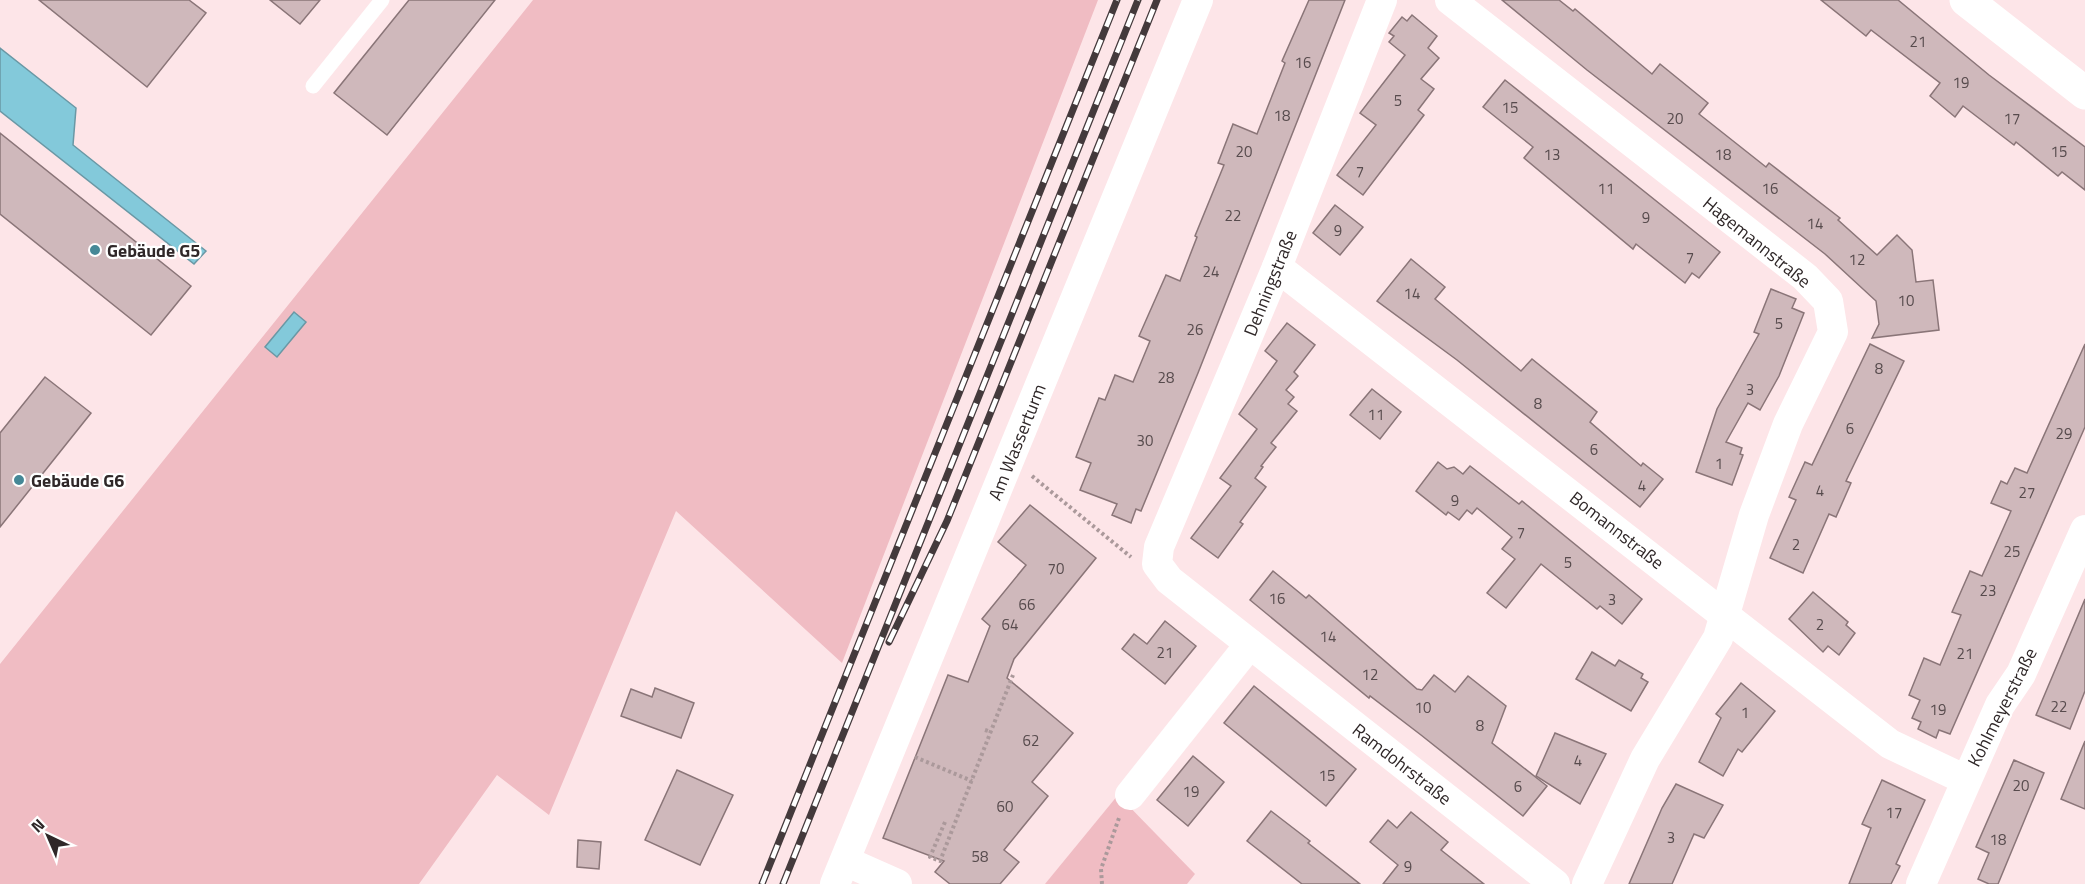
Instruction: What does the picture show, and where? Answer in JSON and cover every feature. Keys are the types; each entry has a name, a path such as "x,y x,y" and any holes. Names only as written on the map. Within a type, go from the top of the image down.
{"street":[{"name":"Am Wasserturm","path":"840,872 1198,0"},
{"name":"Dehningstraße","path":"1157,564 1159,547 1277,267 1382,0"},
{"name":"Hagemannstraße","path":"1450,0 1805,277 1828,301 1833,332 1788,424 1754,516 1726,615"},
{"path":"1966,0 2085,93"},
{"name":"Bomannstraße","path":"1277,267 1890,744 1966,780"},
{"name":"Kohlmeyerstraße","path":"1921,884 2000,705 2021,674 2085,530"},
{"name":"Ramdohrstraße","path":"1157,564 1169,580 1555,884"},
{"path":"1587,884 1645,759 1718,638 1726,615"},
{"path":"1130,795 1250,644"},
{"path":"840,872 897,884"}],"lane":[{"path":"314,86 382,0"}],"path":[{"path":"1010,459 1132,558 1157,564"},
{"path":"945,822 930,857 940,861 1013,675"},
{"path":"985,730 991,732"},
{"path":"892,748 972,781"},
{"path":"1102,884 1101,869 1111,835 1130,795"},
{"path":"940,833 949,837"}],"shaded area":[{"path":"533,0 1098,0 842,663 676,511 549,815 497,775 419,884 0,884 0,664"},
{"path":"1118,795 1195,874 1187,884 1045,884"}],"water":[{"path":"0,48 76,108 73,145 206,251 194,264 0,111"},
{"path":"294,312 306,322 277,357 265,347"}],"building":[{"path":"39,0 189,0 206,13 147,87"},
{"path":"270,0 320,0 300,24"},
{"path":"409,0 495,0 387,135 334,93"},
{"path":"1309,0 1345,0 1198,373 1141,511 1136,509 1131,523 1112,515 1117,504 1080,490 1091,463 1076,457 1099,398 1105,400 1115,375 1133,382 1150,341 1139,336 1166,275 1180,281 1197,237 1195,236 1224,165 1218,163 1233,124 1257,134 1285,63 1282,61"},
{"path":"1502,0 1559,0 1573,11 1575,9 1652,74 1660,64 1708,103 1699,114 1766,167 1769,163 1840,218 1838,220 1877,255 1897,235 1912,250 1916,282 1933,280 1939,330 1872,338 1879,324 1876,301 1825,254 1587,70"},
{"path":"1821,0 1898,0 1989,75 2085,147 2085,190 2062,172 2058,176 2016,142 2014,145 1963,106 1955,117 1930,96 1940,83 1871,30 1866,36"},
{"path":"1412,15 1437,36 1428,48 1439,58 1421,79 1434,89 1418,110 1424,115 1363,195 1337,175 1376,125 1360,113 1405,55 1389,42 1394,36 1389,33 1402,17 1407,21"},
{"path":"1505,80 1720,252 1699,278 1692,273 1685,283 1636,244 1633,249 1524,158 1533,147 1483,107"},
{"name":"Gebäude G5","path":"0,133 191,286 151,335 0,214"},
{"path":"1335,205 1363,227 1340,255 1313,233"},
{"path":"1411,259 1445,287 1435,299 1521,371 1532,359 1597,412 1590,422 1641,466 1643,463 1663,479 1640,507 1457,360 1377,301"},
{"path":"1771,289 1796,299 1792,308 1804,313 1779,376 1760,410 1748,403 1726,442 1742,448 1740,454 1743,455 1732,485 1696,472 1717,409 1759,334 1754,332"},
{"path":"1287,323 1315,345 1294,372 1298,376 1286,390 1294,397 1288,404 1297,411 1271,443 1276,447 1255,478 1266,487 1240,522 1243,524 1218,558 1191,538 1231,486 1220,478 1257,429 1239,414 1277,361 1265,351"},
{"path":"1870,344 1904,361 1846,481 1851,483 1836,517 1829,514 1803,573 1770,558 1796,500 1789,497 1805,462 1812,465"},
{"path":"2085,344 2085,427 1950,734 1939,730 1936,738 1918,729 1921,722 1912,718 1920,700 1909,695 1924,658 1940,665 1961,615 1952,612 1970,571 1982,576 2011,511 1991,503 2001,481 2007,484 2015,468 2027,473"},
{"name":"Gebäude G6","path":"45,377 91,413 0,527 0,433"},
{"path":"1372,389 1401,412 1380,439 1350,415"},
{"path":"1438,462 1447,469 1454,467 1463,474 1470,466 1519,504 1522,501 1642,599 1622,624 1600,606 1597,609 1541,564 1506,608 1487,593 1515,559 1502,549 1512,537 1477,508 1472,514 1467,510 1459,520 1448,512 1446,515 1416,491"},
{"path":"1030,505 1096,558 1014,659 1007,678 1073,733 1032,782 1048,796 1004,850 1019,862 1000,884 950,884 935,872 944,861 883,838 948,675 968,682 990,626 982,619 1026,565 998,542"},
{"path":"1273,571 1306,598 1309,595 1417,689 1422,690 1434,675 1455,692 1468,676 1506,706 1492,743 1547,786 1523,816 1421,735 1370,696 1369,698 1250,600"},
{"path":"1813,592 1848,622 1846,625 1855,633 1839,655 1828,646 1823,652 1789,619"},
{"path":"2085,599 2085,691 2070,729 2036,715"},
{"path":"1165,621 1196,646 1165,684 1122,649 1134,634 1147,644"},
{"path":"1592,652 1615,666 1619,660 1643,674 1641,678 1648,682 1631,711 1576,679"},
{"path":"1741,683 1775,711 1742,752 1738,749 1723,776 1699,762 1721,718 1716,714"},
{"path":"1254,686 1356,769 1326,806 1224,723"},
{"path":"655,688 694,703 681,738 621,716 631,689 652,697"},
{"path":"1555,733 1606,754 1580,804 1536,776"},
{"path":"2085,741 2085,809 2061,799"},
{"path":"1193,756 1224,782 1188,826 1157,800"},
{"path":"2014,760 2044,773 1998,884 1989,884 1978,879 1989,853 1976,847"},
{"path":"677,770 733,795 700,865 645,840"},
{"path":"1882,780 1925,800 1896,864 1900,866 1891,884 1849,884 1871,828 1862,824"},
{"path":"1676,784 1723,805 1704,838 1694,834 1672,884 1629,884 1662,808"},
{"path":"1271,811 1360,884 1302,884 1247,841"},
{"path":"1411,812 1448,842 1441,850 1484,884 1383,884 1398,865 1370,842 1388,820 1397,828"},
{"path":"578,840 601,842 599,869 577,867"}],"railway":[{"path":"762,884 1117,0"},
{"path":"783,884 1138,0"},
{"path":"889,642 947,521 1157,0"}],"place":[{"name":"Gebäude G5","path":"95,250"},
{"name":"Gebäude G6","path":"19,480"}]}
